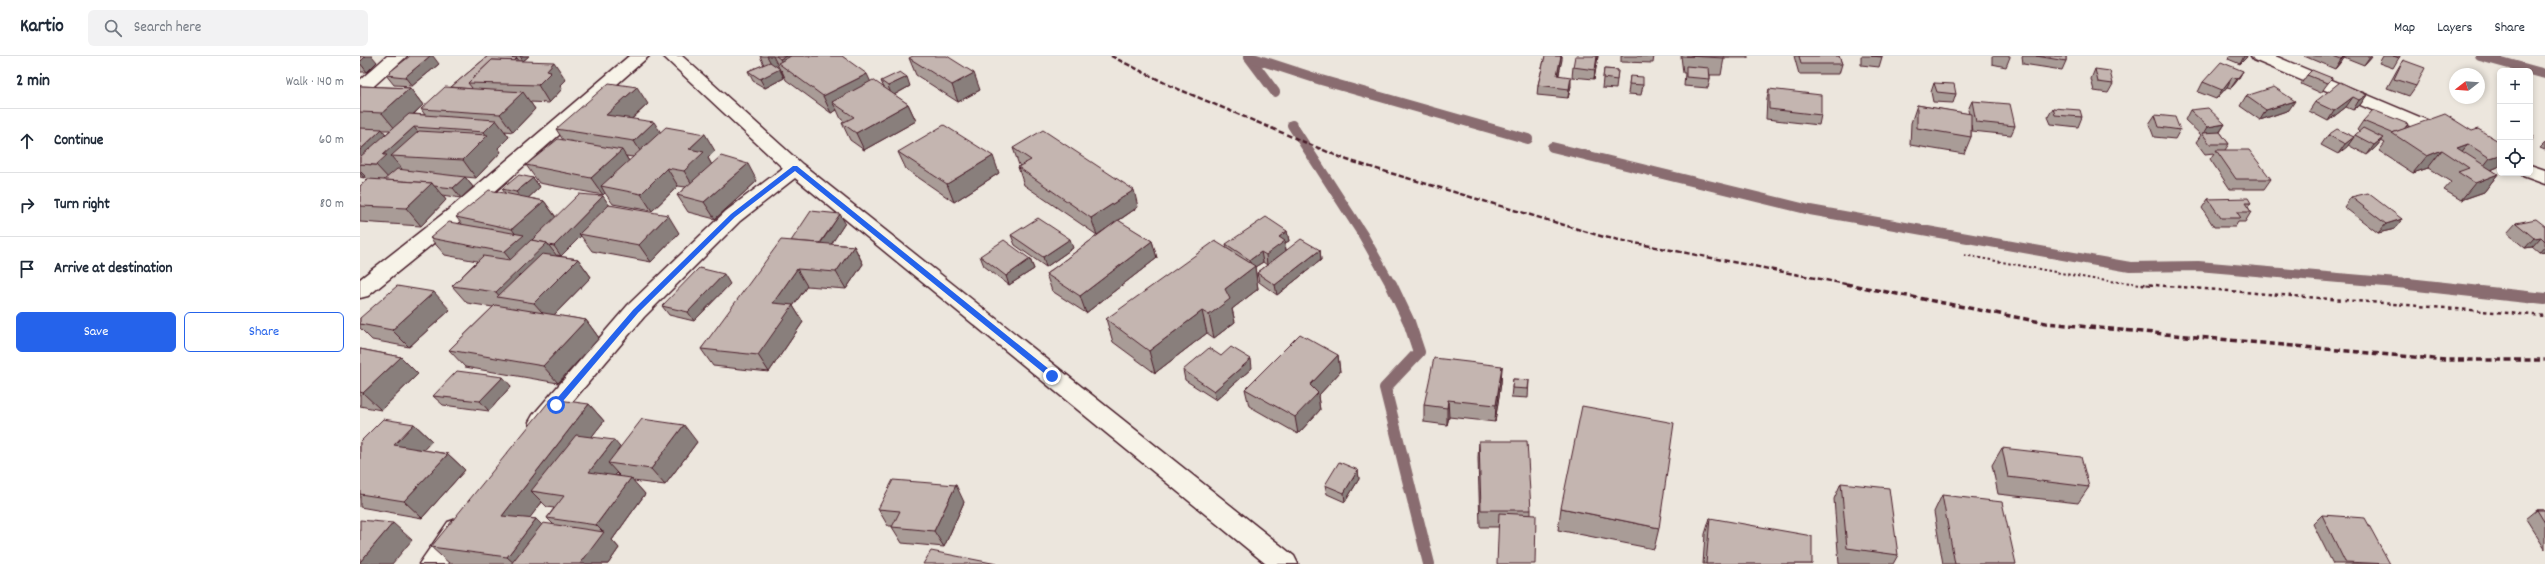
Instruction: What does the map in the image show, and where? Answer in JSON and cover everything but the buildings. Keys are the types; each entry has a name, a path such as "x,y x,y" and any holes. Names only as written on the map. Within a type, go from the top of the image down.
{"street":[{"path":"360,89 398,56"},
{"path":"360,290 460,211 640,56"},
{"path":"672,56 795,168 1285,564"},
{"path":"2260,56 2497,157"},
{"path":"526,440 636,311 733,216 795,168"},
{"path":"2533,172 2545,178"},
{"path":"432,564 469,514"}],"path":[{"path":"1964,255 2098,280 2283,297 2375,302 2545,316"}],"waterway":[{"path":"1248,56 1275,92"},
{"path":"2480,56 2545,74"},
{"path":"1250,57 1321,80 1528,139"},
{"path":"1292,125 1363,235 1391,285"},
{"path":"1552,147 1810,210 2130,267 2198,266 2420,285"},
{"path":"1391,284 1409,322 1419,352 1385,388 1429,564"},
{"path":"2408,284 2545,299"}],"railway":[{"path":"1111,56 1171,86 1347,160 1604,237 1851,285"},
{"path":"1846,284 2046,323 2445,360 2545,360"}],"route":[{"path":"556,405 636,311 733,216 795,168 1052,376"}]}
